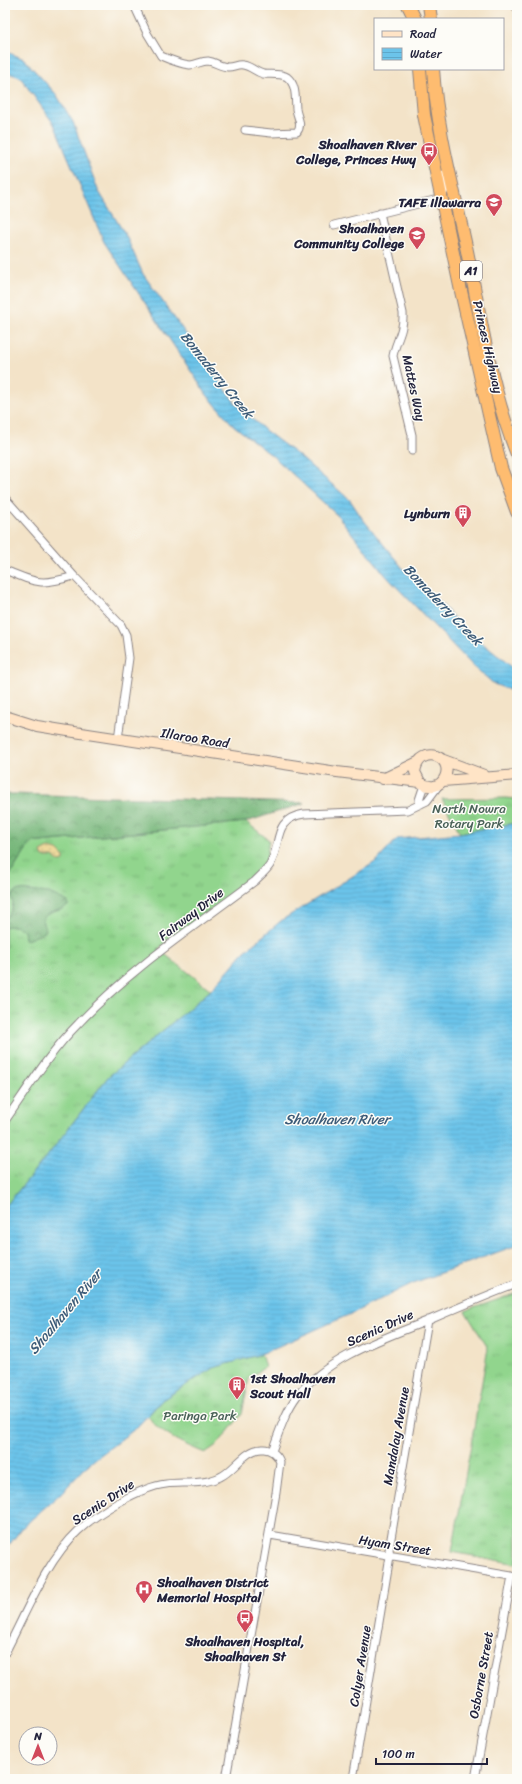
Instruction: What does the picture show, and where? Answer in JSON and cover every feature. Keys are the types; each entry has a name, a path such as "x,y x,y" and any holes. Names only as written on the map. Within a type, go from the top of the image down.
{"highway":[{"path":"408,5 414,18"},
{"path":"429,5 431,18"},
{"name":"Princes Highway","path":"420,70 424,115 442,198 500,462 517,512"},
{"name":"Princes Highway","path":"434,70 441,132 497,392 504,419 517,454"}],"main road":[{"name":"Illaroo Road","path":"5,716 37,726 422,784 430,787 441,783 488,776 517,775"},
{"name":"Illaroo Road","path":"383,779 427,756 432,755 488,776"},
{"path":"441,759 446,768 446,777 441,783"},
{"path":"418,762 415,772 422,784"}],"street":[{"path":"134,5 147,33 161,56 189,65 206,61 222,66 244,65 249,66 260,73 280,75 290,80 295,93 296,113 300,123 300,128 297,132 271,133 245,130"},
{"path":"334,225 442,198 446,188 442,162 441,132"},
{"name":"Mattes Way","path":"380,214 403,313 403,329 394,350 394,356 412,435 412,451"},
{"path":"5,498 74,576 121,625 126,636 130,658 118,739"},
{"path":"5,570 28,579 45,583 74,576"},
{"name":"Fairway Drive","path":"5,1121 49,1058 72,1030 95,1007 139,968 255,882 273,858 279,833 286,821 291,817 304,814 408,810 427,801 441,783"},
{"path":"421,804 419,800 422,784"},
{"name":"Scenic Drive","path":"5,1652 53,1560 79,1530 136,1493 149,1487 165,1484 212,1480 228,1473 256,1450 262,1449 272,1451 288,1410 298,1395 314,1380 351,1354 428,1320 517,1284"},
{"name":"Mandalay Avenue","path":"390,1556 389,1550 428,1320"},
{"path":"226,1779 270,1535 280,1462 279,1458 272,1451"},
{"name":"Hyam Street","path":"270,1535 514,1576"},
{"name":"Colyer Avenue","path":"354,1779 390,1556"},
{"name":"Osborne Street","path":"475,1779 514,1576"}],"green space":[{"path":"5,794 305,803 246,822 30,843 5,883"},
{"name":"North Nowra Rotary Park","path":"442,799 517,799 517,823 460,833"},
{"path":"246,822 269,840 266,864 253,879 158,949 211,990 108,1077 48,1155 5,1207 5,883 30,843"},
{"path":"19,890 49,893 68,902 68,906 45,916 43,918 43,924 46,929 45,932 27,940 25,939 24,931 20,928 15,926 5,927 5,919 13,906 11,896"},
{"path":"517,1293 517,1564 452,1552 488,1348 465,1311"},
{"name":"Paringa Park","path":"261,1354 265,1367 249,1378 242,1414 218,1444 205,1453 166,1434 153,1423 148,1416 162,1400 213,1368"}],"sand":[{"path":"49,848 57,850 64,857 64,861 60,862 53,857 43,857 41,852"}],"water":[{"path":"5,51 24,59 56,94 73,122 98,190 126,236 143,274 236,404 266,431 299,456 350,500 362,518 405,571 436,598 461,626 512,667 517,669 517,693 494,684 472,665 387,577 338,516 275,458 233,425 207,395 104,242 54,124 20,77 5,72"},
{"name":"Shoalhaven River","path":"517,823 517,1245 413,1283 355,1312 261,1354 213,1368 162,1400 136,1428 90,1463 61,1493 23,1527 5,1550 5,1207 48,1155 108,1077 211,990 244,952 282,920 377,861 397,839 460,833"}],"place":[{"name":"Shoalhaven River College, Princes Hwy","path":"429,166"},
{"name":"TAFE Illawarra","path":"494,217"},
{"name":"Shoalhaven Community College","path":"417,250"},
{"name":"Lynburn","path":"463,528"},
{"name":"1st Shoalhaven Scout Hall","path":"237,1400"},
{"name":"Shoalhaven District Memorial Hospital","path":"144,1604"},
{"name":"Shoalhaven Hospital, Shoalhaven St","path":"245,1633"}],"water label":[{"name":"Bomaderry Creek","path":"217,375"},
{"name":"Bomaderry Creek","path":"443,605"}]}
